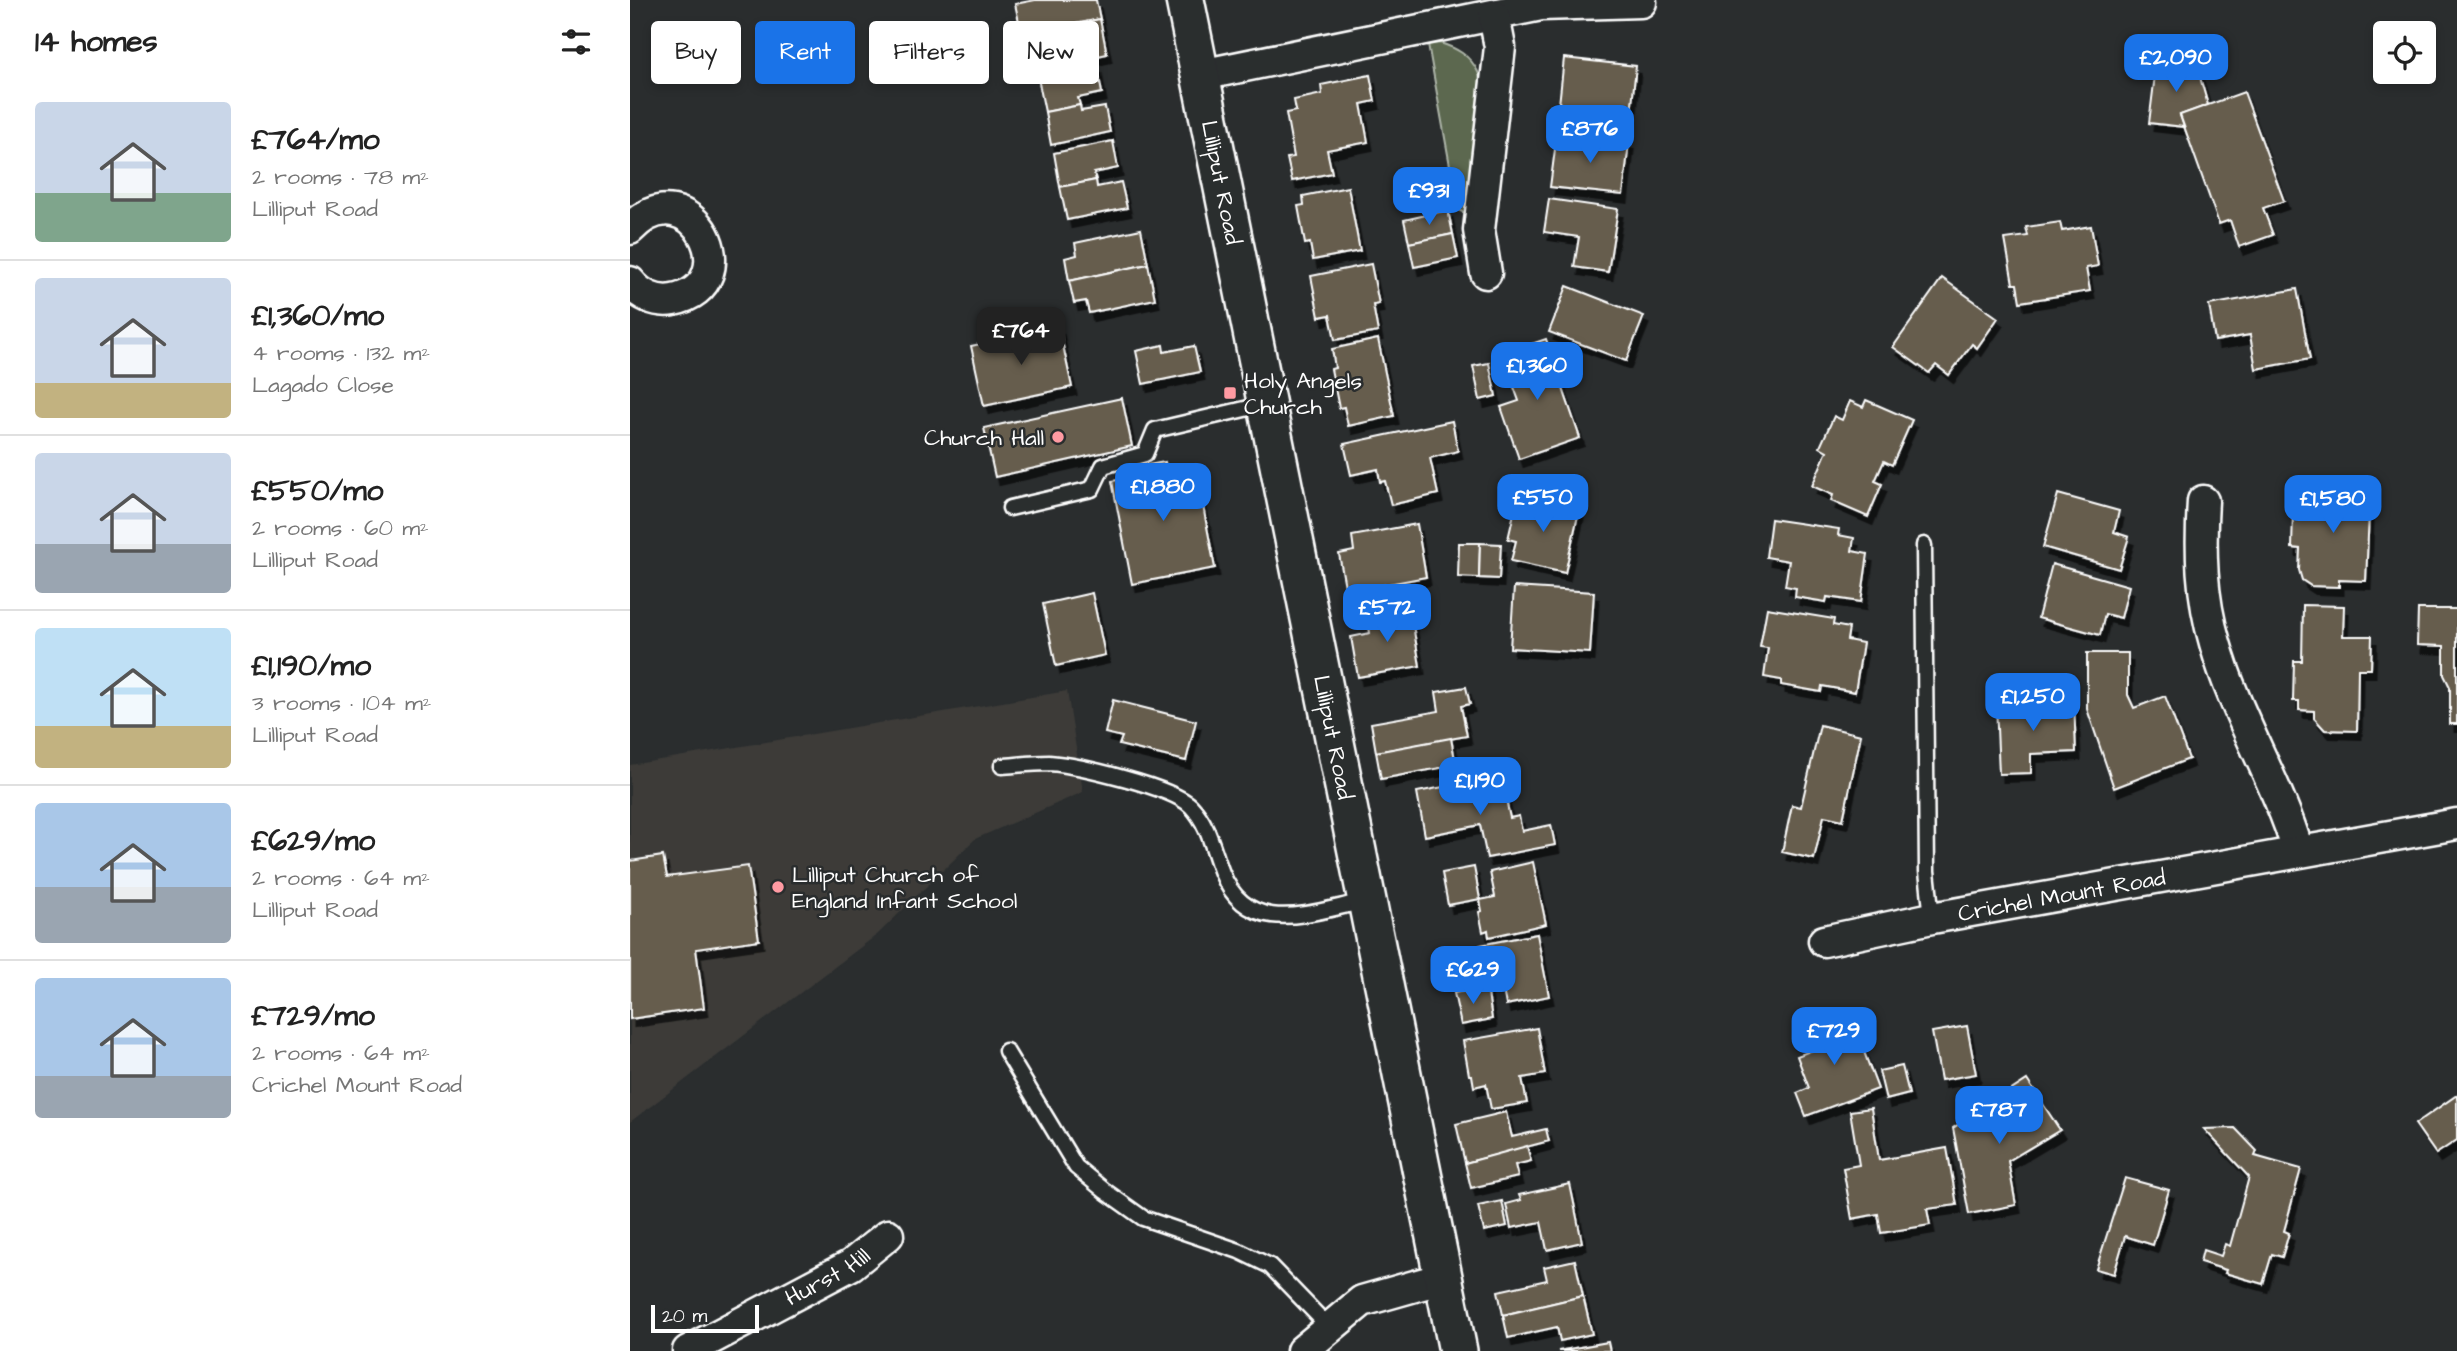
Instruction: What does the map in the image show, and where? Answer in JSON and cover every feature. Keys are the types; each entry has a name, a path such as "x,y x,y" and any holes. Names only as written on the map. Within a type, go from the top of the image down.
{"street":[{"name":"Lilliput Road","path":"1185,0 1458,1351"},
{"path":"1201,75 1541,5 1641,2"},
{"path":"1486,273 1479,230 1500,47 1494,16"},
{"path":"630,229 642,218 656,212 671,211 686,215 698,224 707,237 710,251 704,278 696,289 684,297 670,301 656,299 642,294 630,282"},
{"path":"2203,501 2201,566 2215,645 2287,816 2298,851"},
{"name":"Crichel Mount Road","path":"1824,941 1931,918 2457,824"},
{"name":"Hurst Hill","path":"688,1351 851,1265 888,1236"},
{"path":"1302,1351 1328,1326 1362,1301 1443,1278"}],"lane":[{"path":"1010,508 1092,489 1103,466 1145,454 1155,430 1268,404"},
{"path":"1924,545 1927,871 1931,918"},
{"path":"1002,766 1051,763 1102,772 1131,780 1190,805 1209,834 1223,876 1240,903 1262,914 1283,917 1303,915 1367,901"},
{"path":"1006,1051 1076,1167 1143,1218 1239,1251 1270,1266 1328,1326"}],"shaded area":[{"name":"Lilliput Church of England Infant School","path":"1067,691 1083,792 975,839 878,934 630,1122 630,765"}],"green space":[{"path":"1440,43 1467,57 1475,66 1481,82 1480,118 1467,214 1458,210 1428,44"}],"building":[{"path":"1035,0 1096,0 1100,19 1019,21 1015,4"},
{"path":"1100,19 1107,54 1099,56 1099,21 1090,21"},
{"path":"1564,58 1636,66 1631,114 1559,105"},
{"path":"2195,60 2208,105 2180,115 2184,127 2149,123 2156,67 2167,70"},
{"path":"1370,75 1375,101 1361,104 1368,142 1327,150 1332,173 1292,181 1287,158 1294,157 1286,113 1296,111 1294,100 1322,94 1321,85"},
{"path":"1099,77 1102,93 1078,98 1080,105 1045,112 1039,84 1099,84"},
{"path":"2244,92 2284,201 2263,208 2273,235 2239,247 2230,220 2219,224 2180,115"},
{"path":"1080,105 1081,111 1105,107 1110,132 1051,145 1045,112"},
{"path":"1557,134 1629,142 1623,195 1550,187"},
{"path":"1113,141 1118,168 1094,173 1096,180 1060,187 1054,153"},
{"path":"1096,180 1097,187 1121,182 1127,208 1067,220 1060,187"},
{"path":"1348,187 1360,251 1313,260 1310,243 1305,244 1298,206 1304,205 1303,196"},
{"path":"1549,199 1618,209 1608,272 1574,267 1579,237 1544,232"},
{"path":"1448,210 1453,234 1409,243 1404,220"},
{"path":"2060,222 2062,231 2091,226 2098,266 2086,268 2090,291 2020,302 2017,284 2013,284 2005,239 2028,236 2026,227"},
{"path":"1141,229 1148,264 1069,281 1065,258 1077,255 1075,243"},
{"path":"1453,234 1458,258 1414,267 1409,243"},
{"path":"1148,264 1155,299 1089,313 1086,301 1074,303 1069,281"},
{"path":"1371,264 1379,304 1373,305 1378,332 1335,340 1330,315 1319,317 1311,276"},
{"path":"1942,278 1998,318 1977,348 1972,344 1949,375 1936,365 1929,373 1893,347"},
{"path":"1567,286 1644,316 1626,361 1549,332"},
{"path":"2297,289 2310,359 2256,369 2250,335 2215,341 2209,305"},
{"path":"1059,327 1072,387 984,406 971,346"},
{"path":"1378,339 1394,416 1348,426 1344,407 1339,408 1331,369 1335,368 1332,349"},
{"path":"1546,339 1580,438 1519,459 1501,407 1519,401 1502,354"},
{"path":"1163,345 1164,352 1194,346 1200,372 1143,384 1136,351"},
{"path":"1489,363 1496,396 1480,400 1473,366"},
{"name":"Church Hall","path":"1122,398 1132,446 995,477 984,428"},
{"path":"1866,400 1912,420 1892,465 1884,461 1875,481 1882,484 1868,517 1831,501 1833,495 1812,486 1827,451 1820,447 1834,416 1842,420 1850,401 1863,407"},
{"path":"1452,421 1458,451 1430,458 1438,494 1391,505 1385,481 1380,482 1378,469 1351,475 1344,444"},
{"path":"1165,462 1167,470 1195,465 1215,568 1132,584 1112,481 1134,477 1132,468"},
{"path":"2309,480 2341,481 2341,488 2370,490 2366,581 2339,580 2339,587 2311,586 2302,580 2299,570 2300,549 2292,548 2293,513 2307,514"},
{"path":"2058,494 2119,511 2114,532 2129,537 2119,569 2043,547"},
{"path":"1518,496 1579,511 1565,573 1511,561 1516,541 1508,539"},
{"path":"1771,519 1839,529 1838,535 1854,538 1852,551 1868,554 1861,602 1827,597 1826,602 1795,597 1796,588 1785,586 1789,561 1766,557"},
{"path":"1417,524 1426,577 1346,592 1339,554 1354,551 1352,536"},
{"path":"1459,543 1480,543 1479,578 1458,577"},
{"path":"1480,543 1501,544 1499,579 1479,578"},
{"path":"2052,564 2129,586 2121,618 2105,614 2100,635 2038,618"},
{"path":"1514,587 1594,592 1590,653 1510,648"},
{"path":"1092,593 1105,655 1056,666 1043,604"},
{"path":"2303,605 2344,606 2343,636 2372,636 2371,669 2358,669 2357,731 2325,730 2314,718 2314,711 2299,710 2299,701 2293,701 2294,661 2302,661"},
{"path":"1410,608 1420,666 1358,677 1351,637 1370,633 1367,615"},
{"path":"1767,608 1834,619 1833,625 1849,628 1847,640 1863,643 1855,692 1822,686 1821,692 1781,685 1781,680 1764,677 1768,648 1760,647"},
{"path":"2418,609 2457,609 2457,724 2450,724 2450,687 2444,675 2444,646 2417,645"},
{"path":"2087,653 2128,653 2128,695 2134,708 2165,696 2189,759 2114,788 2087,709"},
{"path":"1466,687 1470,704 1461,706 1467,736 1376,752 1371,723 1439,711 1436,692"},
{"path":"1113,700 1196,721 1186,761 1119,745 1122,737 1105,733"},
{"path":"2074,701 2076,752 2031,754 2031,773 1999,774 1996,704"},
{"path":"1820,725 1861,735 1843,820 1824,816 1814,859 1782,852 1792,805 1801,807"},
{"path":"1451,738 1456,765 1381,779 1376,752"},
{"path":"1501,776 1510,818 1519,816 1522,831 1551,825 1555,845 1487,858 1480,825 1425,836 1417,792"},
{"path":"663,856 667,877 748,866 759,940 696,949 704,1008 630,1019 630,861"},
{"path":"1533,862 1546,924 1489,937 1488,930 1483,932 1479,912 1482,911 1480,900 1495,897 1490,872"},
{"path":"1474,867 1480,899 1448,905 1442,873"},
{"path":"1537,934 1549,996 1506,1005 1501,980 1486,982 1483,972 1480,972 1476,953 1481,952 1480,945"},
{"path":"1487,987 1492,1019 1461,1025 1454,993"},
{"path":"1850,1015 1878,1089 1806,1116 1797,1093 1809,1088 1797,1056 1813,1050 1806,1031"},
{"path":"1967,1026 1976,1074 1941,1080 1932,1032"},
{"path":"1537,1028 1545,1074 1522,1078 1527,1103 1491,1109 1486,1084 1474,1087 1472,1075 1469,1075 1463,1041"},
{"path":"1902,1066 1909,1094 1886,1100 1879,1071"},
{"path":"2027,1080 2060,1130 2008,1161 2016,1205 1969,1214 1953,1128"},
{"path":"2457,1095 2457,1140 2436,1154 2415,1124"},
{"path":"1871,1108 1879,1160 1947,1148 1957,1205 1927,1209 1930,1225 1881,1233 1878,1214 1852,1219 1843,1168 1859,1165 1850,1111"},
{"path":"1506,1112 1512,1137 1546,1129 1549,1141 1465,1163 1456,1124"},
{"path":"2235,1128 2257,1151 2255,1156 2301,1169 2284,1231 2289,1233 2282,1257 2272,1254 2263,1284 2225,1273 2226,1270 2200,1262 2203,1250 2221,1256 2225,1244 2230,1246 2249,1177 2204,1129"},
{"path":"1527,1146 1531,1161 1515,1165 1518,1177 1471,1188 1465,1163"},
{"path":"2125,1178 2169,1190 2153,1245 2125,1236 2114,1274 2096,1269"},
{"path":"1570,1184 1582,1242 1547,1250 1541,1222 1511,1228 1506,1204 1521,1200 1519,1195"},
{"path":"1502,1201 1507,1226 1484,1231 1478,1206"},
{"path":"1575,1260 1583,1296 1503,1315 1498,1291 1547,1280 1544,1267"},
{"path":"1583,1296 1592,1334 1560,1341 1557,1327 1508,1338 1503,1315"},
{"path":"1608,1342 1610,1351 1558,1351"}],"place":[{"name":"Holy Angels Church","path":"1230,393"},
{"name":"Church Hall","path":"1058,437"},
{"name":"Lilliput Church of England Infant School","path":"778,887"}]}
